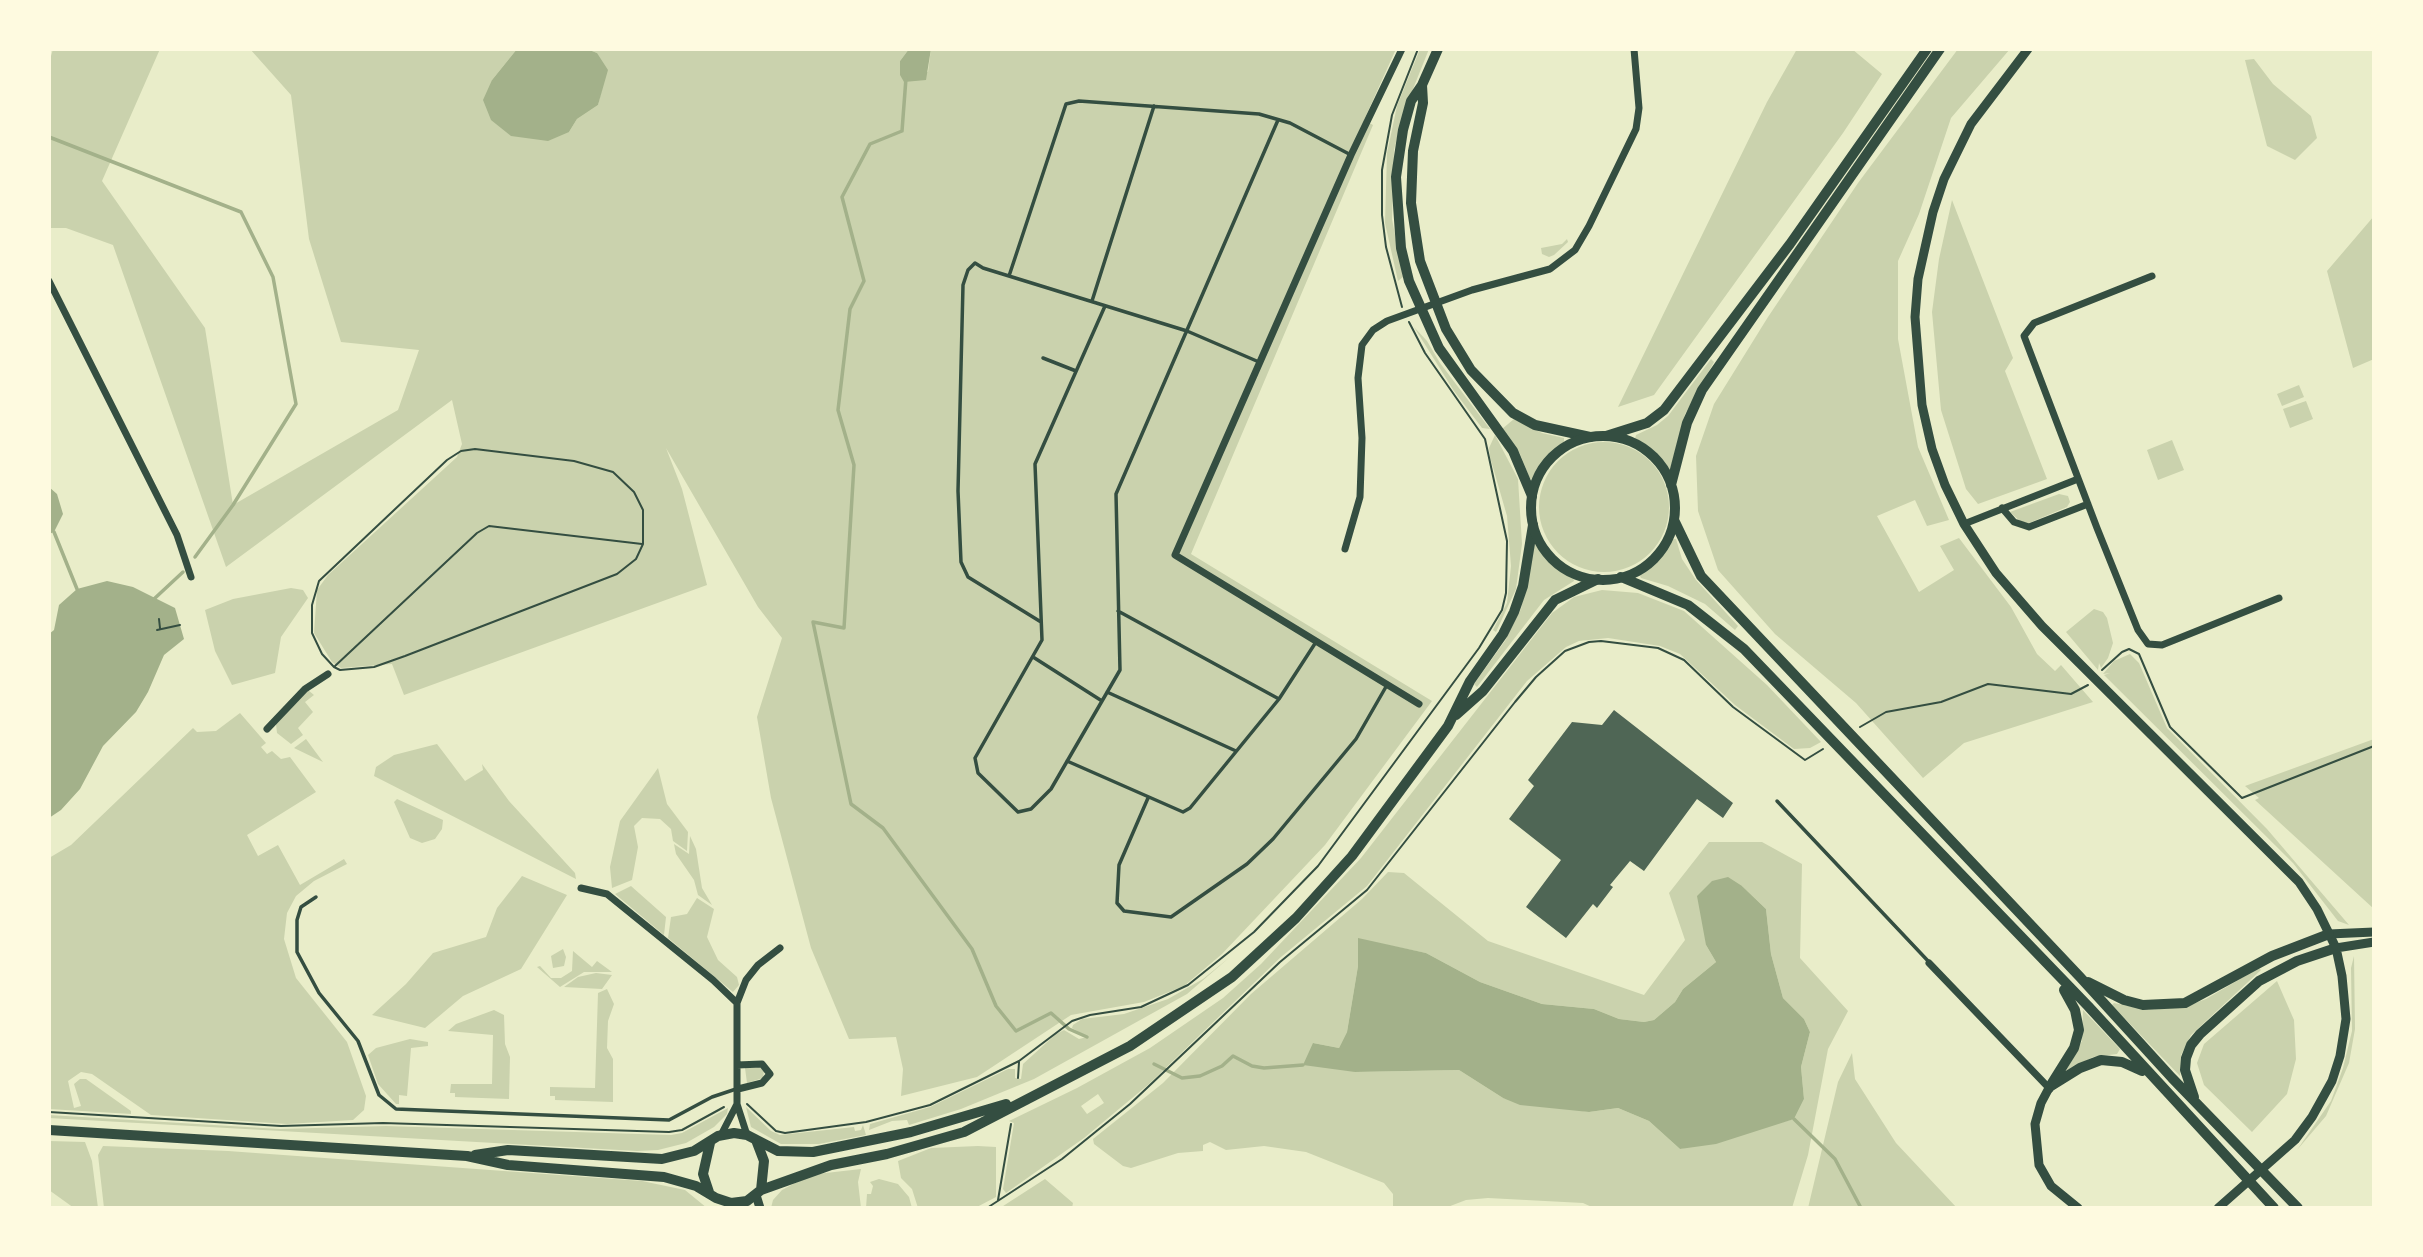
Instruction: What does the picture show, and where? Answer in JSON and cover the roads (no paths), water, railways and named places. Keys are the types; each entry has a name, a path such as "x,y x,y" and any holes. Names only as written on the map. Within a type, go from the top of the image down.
{"highway":[{"path":"1674,520 1667,539 1656,556 1640,569 1620,578 1580,576 1557,563 1544,550 1533,525 1532,496 1539,475 1551,458 1569,445 1647,423 1678,393 1798,233 1927,49"},
{"path":"1940,49 1702,390 1687,424 1671,485 1674,520 1701,576 2080,977 2109,1013 2298,1208"},
{"path":"1606,436 1641,447 1659,463 1671,485"},
{"path":"1620,578 1688,606 1744,649 2125,1046 2274,1208"},
{"path":"2080,977 2104,991 2143,1005 2185,1003 2272,956 2329,934"},
{"path":"2195,1100 2185,1070 2191,1045 2200,1034 2259,981 2297,961 2336,948"},
{"path":"2049,1088 2074,1048 2079,1030 2075,1010 2057,978"},
{"path":"2049,1088 2080,1068 2101,1060 2122,1062 2147,1073"}],"main road":[{"path":"1438,49 1422,85 1411,101 1396,177 1401,248 1419,309 1439,348 1513,452 1532,496"},
{"path":"1422,85 1423,103 1413,152 1411,203 1420,261 1434,303 1458,351 1498,401 1535,425 1590,437"},
{"path":"1453,718 1469,681 1503,634 1514,612 1523,586 1533,525"},
{"path":"49,1130 467,1156 508,1165 664,1177 709,1192 724,1204 742,1202 831,1165 887,1154 964,1132 1023,1099 1130,1046 1208,995 1258,954 1296,918 1352,856 1453,718 1483,691 1555,600 1598,579"},
{"path":"467,1156 508,1150 662,1158 694,1151 721,1135 734,1133 778,1151 813,1152 911,1132 1023,1099"},
{"path":"751,1138 764,1161 759,1193"},
{"path":"709,1192 703,1166 711,1141"}],"street":[{"path":"1402,49 1351,155 1175,555 1419,704"},
{"path":"1345,549 1360,498 1362,448 1358,378 1362,345 1380,324 1434,303 1550,269 1575,250 1590,226 1636,129 1639,108 1634,49"},
{"path":"2028,49 1989,96 1956,152 1933,212 1918,279 1916,353 1922,405 1932,449 1964,524 1996,573 2042,626 2299,881 2336,948 2343,975 2346,1019 2340,1056 2332,1081 2312,1118 2295,1140 2218,1208"},
{"path":"2152,276 2034,323 2024,335 2138,630 2148,644 2162,645 2280,598"},
{"path":"49,281 177,535 191,577"},
{"path":"1964,524 2078,479"},
{"path":"2002,508 2014,522 2029,527 2088,504"},
{"path":"267,729 305,690 328,674"},
{"path":"581,888 607,894 713,980 737,1003"},
{"path":"2329,934 2374,932"},
{"path":"2336,948 2374,942"},
{"path":"721,1135 737,1104 737,1003 746,980 758,965 780,948"},
{"path":"1929,963 2049,1088 2041,1102 2035,1124 2039,1165 2050,1186 2078,1208"},
{"path":"737,1065 762,1064 770,1074 762,1083 738,1089"},
{"path":"737,1104 751,1138"},
{"path":"759,1193 760,1208"}],"lane":[{"path":"1009,276 1066,104 1079,101 1259,114 1279,120 1351,155"},
{"path":"1091,301 1154,106"},
{"path":"1105,306 1035,464 1042,640 979,747 975,766 978,773 1012,808 1024,812 1051,789 1120,670 1116,494 1279,120"},
{"path":"1041,622 968,578 961,562 958,491 964,275 975,263 1187,331 1259,362"},
{"path":"1042,358 1076,371"},
{"path":"1118,611 1279,699"},
{"path":"1067,761 1183,811 1190,807 1279,699 1317,642"},
{"path":"1033,657 1102,701"},
{"path":"1148,798 1119,866 1117,902 1124,911 1171,917 1247,864 1273,839 1356,738 1387,685"},
{"path":"1107,692 1236,751"},
{"path":"1777,801 1929,963"},
{"path":"316,897 301,907 296,920 297,952 310,980 358,1041 379,1095 396,1109 669,1120 712,1097 738,1089"}],"waterway":[{"path":"906,78 902,131 870,144 842,197 864,281 850,309 838,410 854,465 844,628 813,622 851,804 883,828 972,949 996,1006 1016,1031 1051,1013 1069,1029 1087,1037"},
{"path":"49,137 241,212 273,277 296,404 233,505 195,557"},
{"path":"54,532 77,589"},
{"path":"154,599 183,572"},
{"path":"1154,1064 1182,1078 1200,1076 1222,1066 1233,1056 1252,1066 1264,1068 1303,1065"},
{"path":"1794,1119 1835,1159 1861,1208"}]}
